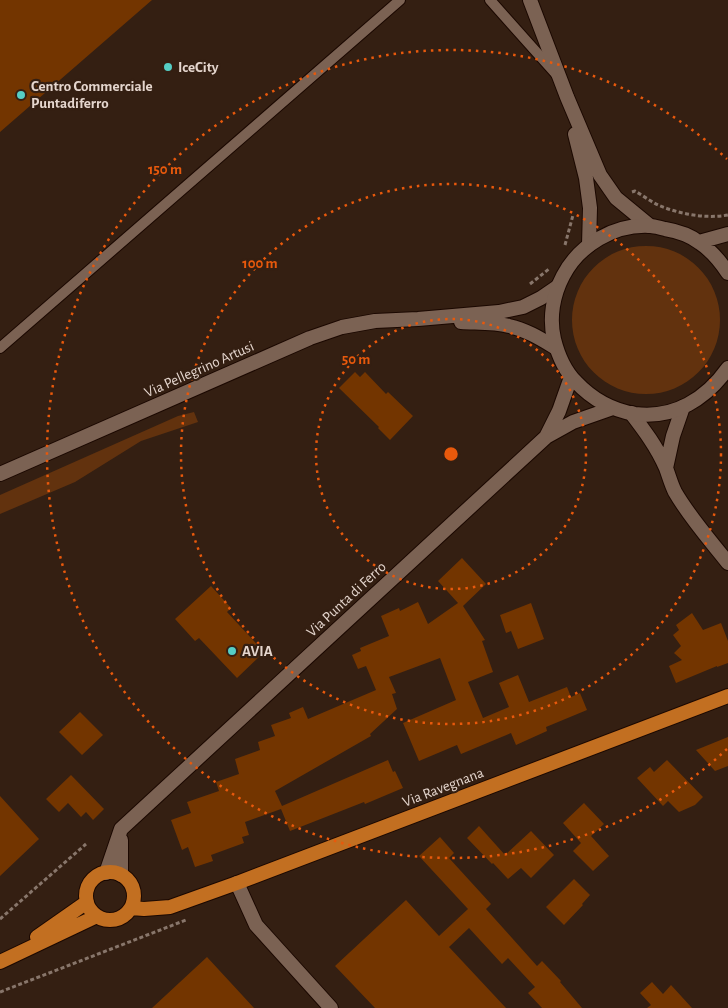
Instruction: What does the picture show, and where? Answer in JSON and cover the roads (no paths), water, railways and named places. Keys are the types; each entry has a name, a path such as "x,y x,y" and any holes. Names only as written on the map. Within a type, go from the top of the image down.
{"main road":[{"name":"Via Ravegnana","path":"133,902 144,909 170,907 728,696"},
{"path":"106,872 114,872 121,875 126,878 133,890 133,902 126,914 112,920 97,916 87,902 86,894 92,880 106,872"},
{"path":"3,961 87,902"},
{"path":"3,961 97,916"}],"street":[{"path":"530,0 566,97 600,175 616,198 650,226"},
{"path":"566,97 586,178 590,208 588,245"},
{"path":"728,273 716,257 699,242 677,231 650,226 618,230 588,245 576,256 557,288 552,315 552,331 556,348 562,364 570,377 588,395 613,408 631,413 651,414 669,412 699,399 710,391 728,368"},
{"path":"699,242 728,234"},
{"path":"418,319 515,309 541,298 557,288"},
{"path":"418,319 508,325 524,330 556,348"},
{"name":"Via Pellegrino Artusi","path":"0,474 310,338 342,328 375,321 418,319"},
{"name":"Via Punta di Ferro","path":"106,872 121,829 546,437 559,411 570,377"},
{"path":"666,468 673,436 683,407"},
{"path":"546,437 573,422 613,408"},
{"path":"631,413 649,435 666,468 671,485 685,508 728,563"},
{"path":"121,829 121,875"},
{"path":"237,883 256,925 331,1008"}],"lane":[{"path":"0,348 400,0"},
{"path":"490,0 559,77"}],"place":[{"name":"IceCity","path":"168,67"},
{"name":"Centro Commerciale Puntadiferro","path":"21,95"},
{"name":"AVIA","path":"232,651"}]}
